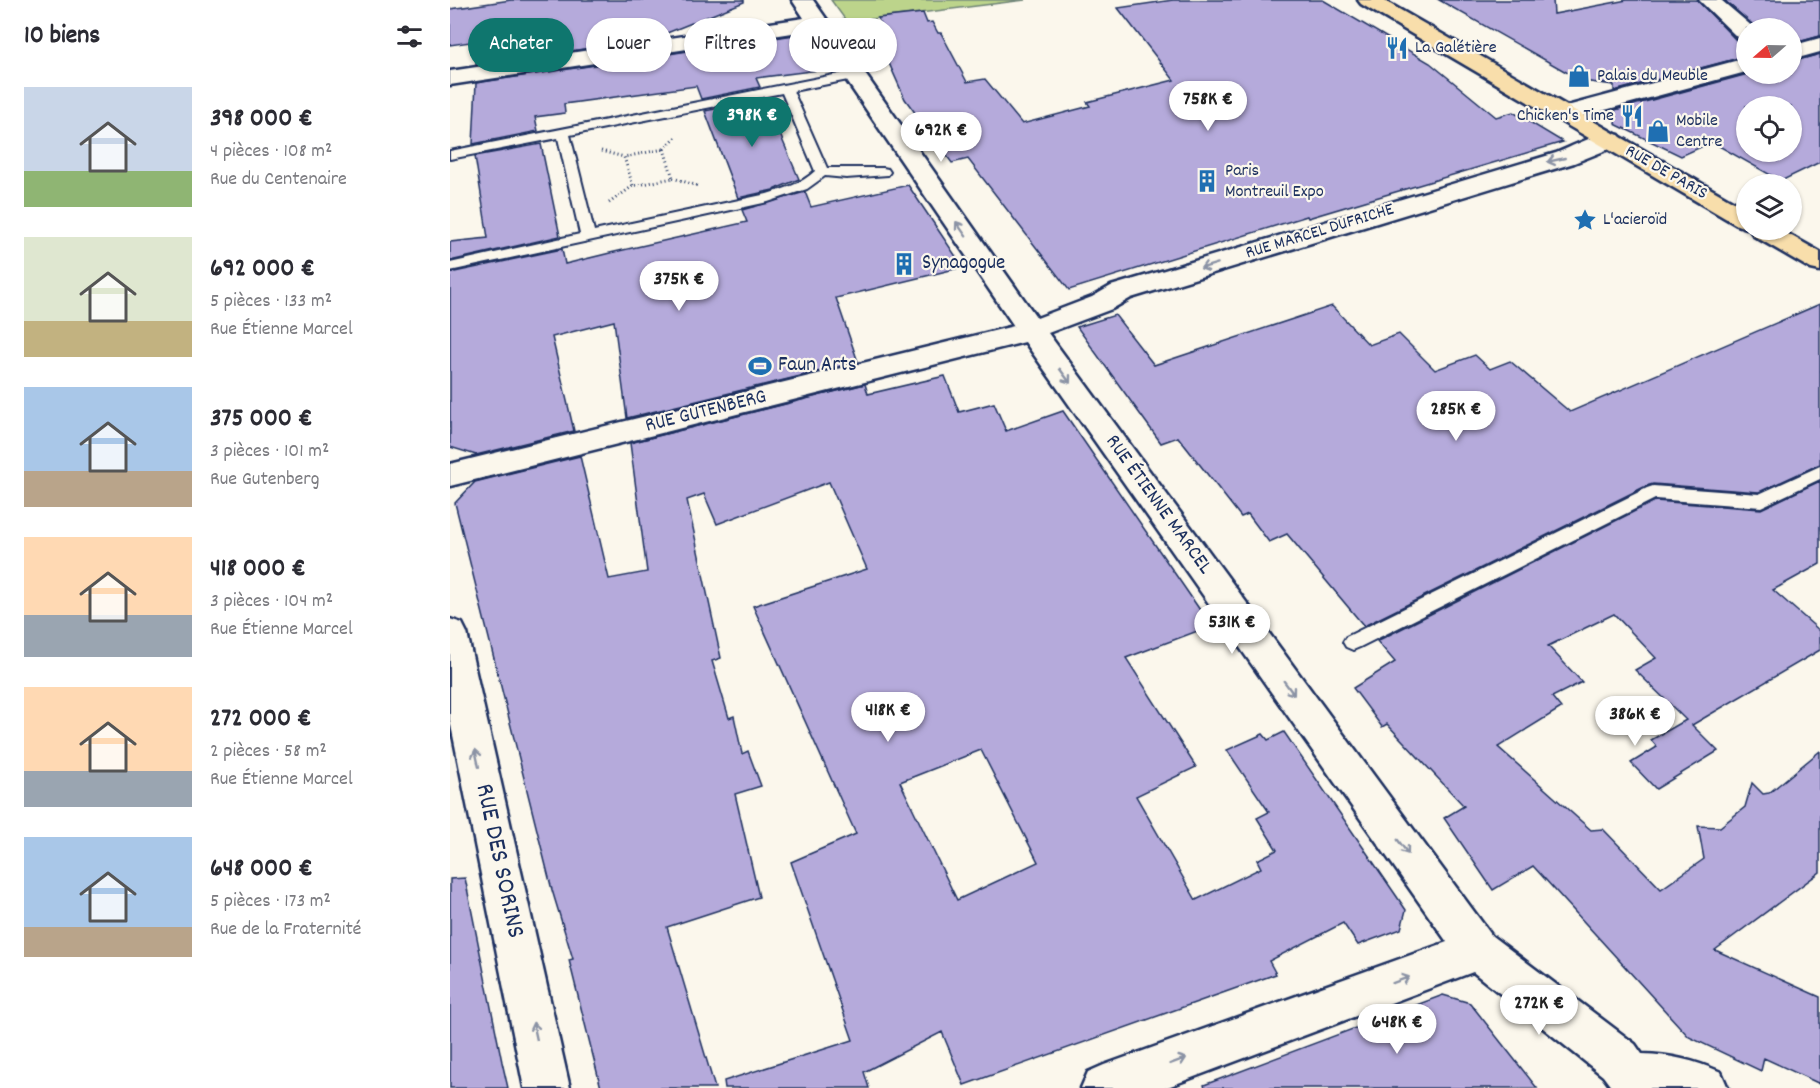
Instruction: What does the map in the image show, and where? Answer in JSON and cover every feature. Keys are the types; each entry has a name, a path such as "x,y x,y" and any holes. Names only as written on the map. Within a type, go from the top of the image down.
{"main road":[{"name":"RUE DE PARIS","path":"1368,0 1736,214"},
{"path":"1780,240 1820,263"}],"street":[{"name":"RUE ÉTIENNE MARCEL","path":"802,0 814,18"},
{"path":"1710,0 1736,24"},
{"path":"450,78 789,26"},
{"path":"1802,50 1820,45"},
{"path":"1564,114 1736,68"},
{"name":"RUE ÉTIENNE MARCEL","path":"852,72 1031,329 1477,950 1618,1060 1636,1082"},
{"name":"RUE MARCEL DUFRICHE","path":"1031,329 1101,303 1121,292 1565,158 1611,140"},
{"name":"RUE GUTENBERG","path":"450,475 1012,337 1031,329"},
{"name":"RUE DES SORINS","path":"450,633 547,1088"},
{"path":"1104,1088 1435,968 1477,950"},
{"path":"1636,1082 1674,1078 1705,1088"}],"lane":[{"path":"450,155 854,75"},
{"path":"786,88 822,172"},
{"path":"563,132 588,237"},
{"path":"450,267 795,190 811,183 822,172 846,174 883,172"},
{"path":"1353,642 1653,492 1761,501 1820,472"}],"path":[{"path":"664,149 673,177 633,186 624,157 664,149"}],"green space":[{"path":"831,0 1025,0 879,18 844,18"}],"building":[{"path":"511,0 744,0 744,2 704,18 684,18 684,26 672,31 672,18 586,18 586,49 574,51 574,18 468,18 468,42 450,45 450,9"},
{"name":"Paris Montreuil Expo","path":"1173,0 1323,0 1430,63 1496,117 1513,112 1563,142 1308,218 1307,216 1069,290 968,159 952,163 905,99 893,72 897,72 897,18 878,18 923,13 927,23 932,22 938,33 941,33 967,82 985,79 1022,124 1090,106 1087,102 1174,80 1118,8"},
{"path":"1439,0 1553,0 1554,14 1627,0 1697,0 1736,40 1736,59 1614,91 1614,85 1582,81"},
{"path":"1724,0 1820,0 1820,36 1802,41 1802,18 1745,18"},
{"path":"789,36 789,72 803,72 756,78 760,87 701,99 696,86 564,104 565,113 535,117 538,131 473,144 476,83 549,72 574,72 574,68 586,66 586,72 672,72 672,53 684,52 684,72 777,72 777,38"},
{"path":"1820,54 1820,162 1795,174 1769,174 1747,162 1802,162 1802,96 1736,96 1736,156 1712,142 1681,156 1615,124 1615,110 1736,77 1736,84 1802,84 1802,59"},
{"path":"765,99 799,179 773,190 738,198 705,111"},
{"path":"541,144 560,236 450,261 450,242 488,238 475,156"},
{"path":"908,185 963,267 836,298 858,362 627,418 614,321 552,337 574,431 476,455 450,447 450,273 562,249 565,264 747,222 742,210 805,192 811,207"},
{"path":"1820,304 1820,464 1759,492 1653,484 1646,486 1364,626 1287,534 1269,542 1248,514 1241,517 1178,437 1161,443 1077,327 1115,315 1154,365 1332,306 1369,345 1399,334 1435,370 1475,355 1490,369 1510,361 1570,412"},
{"path":"945,376 959,412 994,403 1006,431 1063,411 1211,626 1126,658 1196,767 1136,796 1196,900 1261,868 1257,860 1277,850 1257,818 1269,812 1227,750 1263,734 1268,740 1284,732 1406,910 1401,929 1358,945 1343,923 1269,961 1276,974 964,1085 942,1032 864,1072 869,1088 725,1088 724,1081 853,1040 791,862 856,834 753,606 867,569 829,482 717,524 704,494 687,500 721,658 712,661 729,718 734,716 742,754 748,751 761,786 735,794 759,897 667,927 715,1088 601,1088 569,960 573,959 552,890 455,503 475,482 580,456 609,579 647,572 630,443 865,384 868,394","holes":["981,750 1038,862 957,900 900,782"]},
{"path":"1820,481 1820,564 1773,590 1820,631 1820,650 1692,725 1718,751 1656,789 1631,763 1657,747 1651,740 1686,720 1635,670 1656,658 1614,614 1548,646 1582,682 1552,697 1561,708 1498,747 1591,830 1603,829 1661,889 1704,859 1698,826 1720,827 1745,807 1752,783 1763,794 1769,793 1820,751 1820,872 1715,950 1820,997 1820,1084 1764,1058 1761,1071 1689,1037 1533,866 1493,890 1444,818 1464,806 1387,724 1382,727 1353,688 1395,662 1377,641 1655,501 1761,509"},
{"path":"465,878 508,1088 450,1088 450,879"},
{"path":"1443,995 1470,1003 1537,1088 1205,1088 1204,1085"}],"place":[{"name":"La Galétière","path":"1397,48"},
{"name":"Palais du Meuble","path":"1579,76"},
{"name":"Chicken's Time","path":"1632,116"},
{"name":"Mobile Centre","path":"1658,131"},
{"name":"Paris Montreuil Expo","path":"1207,181"},
{"name":"L'acieroïd","path":"1585,220"},
{"name":"Synagogue","path":"904,264"},
{"name":"Faun Arts","path":"760,366"}]}
